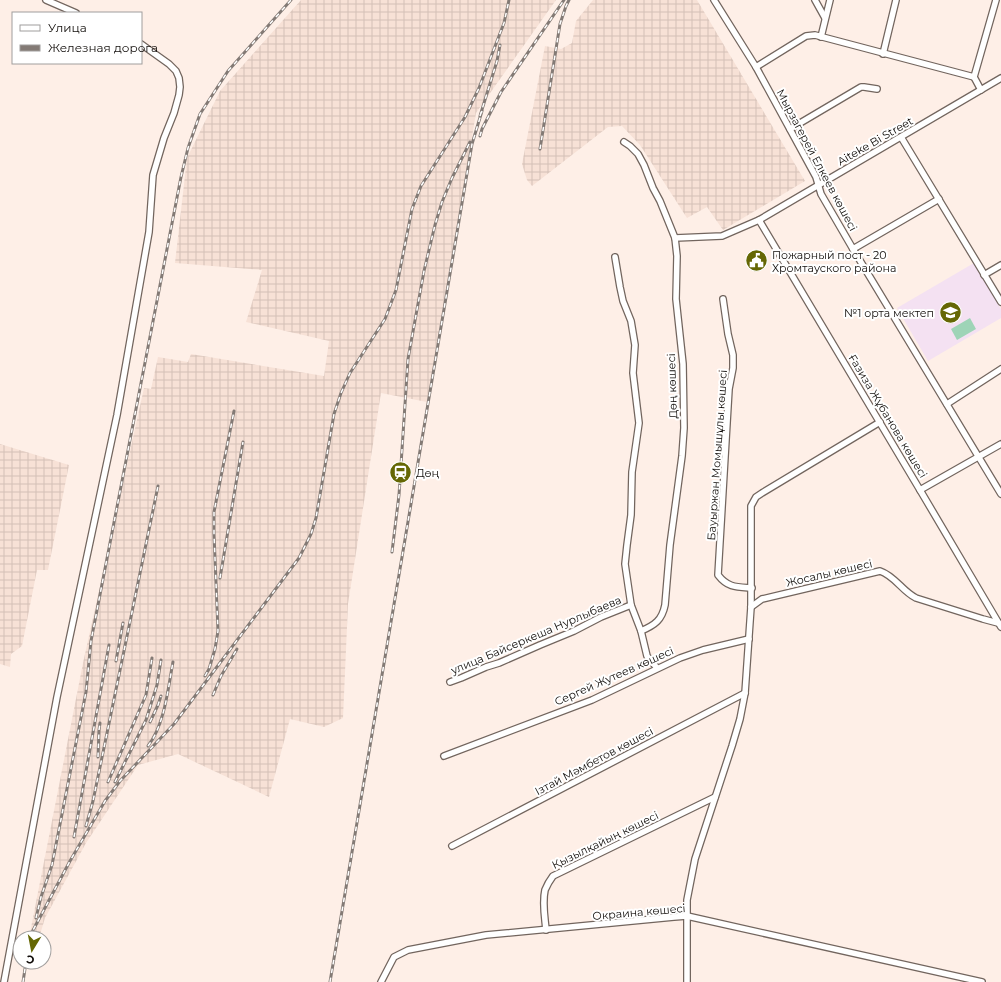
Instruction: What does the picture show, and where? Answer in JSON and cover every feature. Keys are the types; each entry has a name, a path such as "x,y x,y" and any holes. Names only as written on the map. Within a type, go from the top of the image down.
{"street":[{"path":"46,0 74,12"},
{"name":"Мырзагерей Елкеев көшесі","path":"714,0 756,67 816,177 821,194 1001,494"},
{"path":"815,0 825,18"},
{"path":"821,37 830,0"},
{"path":"883,54 896,0"},
{"path":"981,90 974,77 996,0"},
{"path":"756,67 810,35 974,77"},
{"path":"4,982 57,697 117,415 149,232 153,175 180,95 179,78 176,71 169,64 142,45"},
{"name":"Aiteke Bi Street","path":"675,238 722,236 759,220 1001,78"},
{"path":"790,129 861,87 878,89"},
{"path":"901,137 1001,302"},
{"name":"Дөң көшесі","path":"624,142 638,154 644,165 675,238 677,256 676,299 680,332 683,383 684,428 682,456 670,545 666,605 658,622 641,631"},
{"path":"853,249 938,199"},
{"name":"Ғазиза Жұбанова көшесі","path":"759,220 1000,624"},
{"path":"615,258 620,287 631,321 635,345 633,373 639,423 632,472 631,515 625,564 631,605 641,631 647,656 657,668"},
{"path":"984,275 1001,265"},
{"name":"Бауыржан Момышұлы көшесі","path":"723,299 733,362 729,389 718,575 723,582 730,585 752,588"},
{"path":"947,404 1001,369"},
{"path":"687,982 687,900 695,859 740,719 745,693 752,608 751,506 756,498 762,493 880,422"},
{"path":"920,490 1001,444"},
{"name":"Жосалы көшесі","path":"752,608 762,599 880,571 889,575 906,592 916,598 1000,624"},
{"name":"улица Байсеркеша Нурлыбаева","path":"450,682 506,660 574,631 601,616 631,605"},
{"name":"Сергей Жутеев көшесі","path":"444,756 592,700 680,658 703,650 749,639"},
{"name":"Ізтай Мәмбетов көшесі","path":"452,846 745,693"},
{"name":"Қызылқайың көшесі","path":"546,930 544,897 545,890 553,876 715,797"},
{"name":"Окраина көшесі","path":"381,982 394,956 408,950 486,935 688,916 982,982"}],"shaded area":[{"path":"301,0 556,0 476,113 427,402 381,393 348,604 343,718 324,727 290,719 269,797 178,754 138,765 86,843 45,918 41,930 31,930 83,663 144,388 151,389 158,357 188,362 191,354 324,376 329,341 246,322 262,270 175,263 187,158 220,91"},
{"path":"593,0 697,0 805,181 723,230 707,207 687,218 640,145 622,126 608,127 532,186 527,180 522,164 545,46 561,49 572,43 576,21"},
{"name":"№1 орта мектеп","path":"974,263 1001,309 1001,318 928,361 897,308"},
{"path":"0,444 69,465 48,570 37,570 22,646 11,654 10,667 0,664"}],"green space":[{"path":"970,318 976,329 957,340 951,329"}],"railway":[{"path":"36,918 41,897 52,865 86,692 91,641 181,177 188,148 200,114 228,71 291,0"},
{"path":"33,930 70,861 105,801 120,781 174,724 299,558 311,534 316,518 334,414 341,393 350,373 385,319 396,290 412,209 421,186 465,117 479,88 504,23 509,0"},
{"path":"480,136 482,129 501,92 564,0"},
{"path":"540,149 560,24 569,0"},
{"path":"480,116 497,61 500,45"},
{"path":"330,982 472,144 482,111"},
{"path":"392,552 399,495 408,359 424,271 442,202 470,142"},
{"path":"205,676 209,669 215,649 218,631 214,512 234,411"},
{"path":"220,578 243,442"},
{"path":"86,826 93,801 158,486"},
{"path":"116,661 123,623"},
{"path":"74,837 109,645"},
{"path":"213,695 221,676 237,649"},
{"path":"108,782 146,695 152,658"},
{"path":"115,782 146,720 157,685 161,660"},
{"path":"148,746 154,737 162,717 173,662"},
{"path":"150,722 161,696"},
{"path":"98,757 100,723"},
{"path":"23,982 25,970"}],"place":[{"name":"Пожарный пост - 20 Хромтауского района","path":"757,261"},
{"name":"№1 орта мектеп","path":"950,313"},
{"name":"Дөң","path":"400,473"}]}
